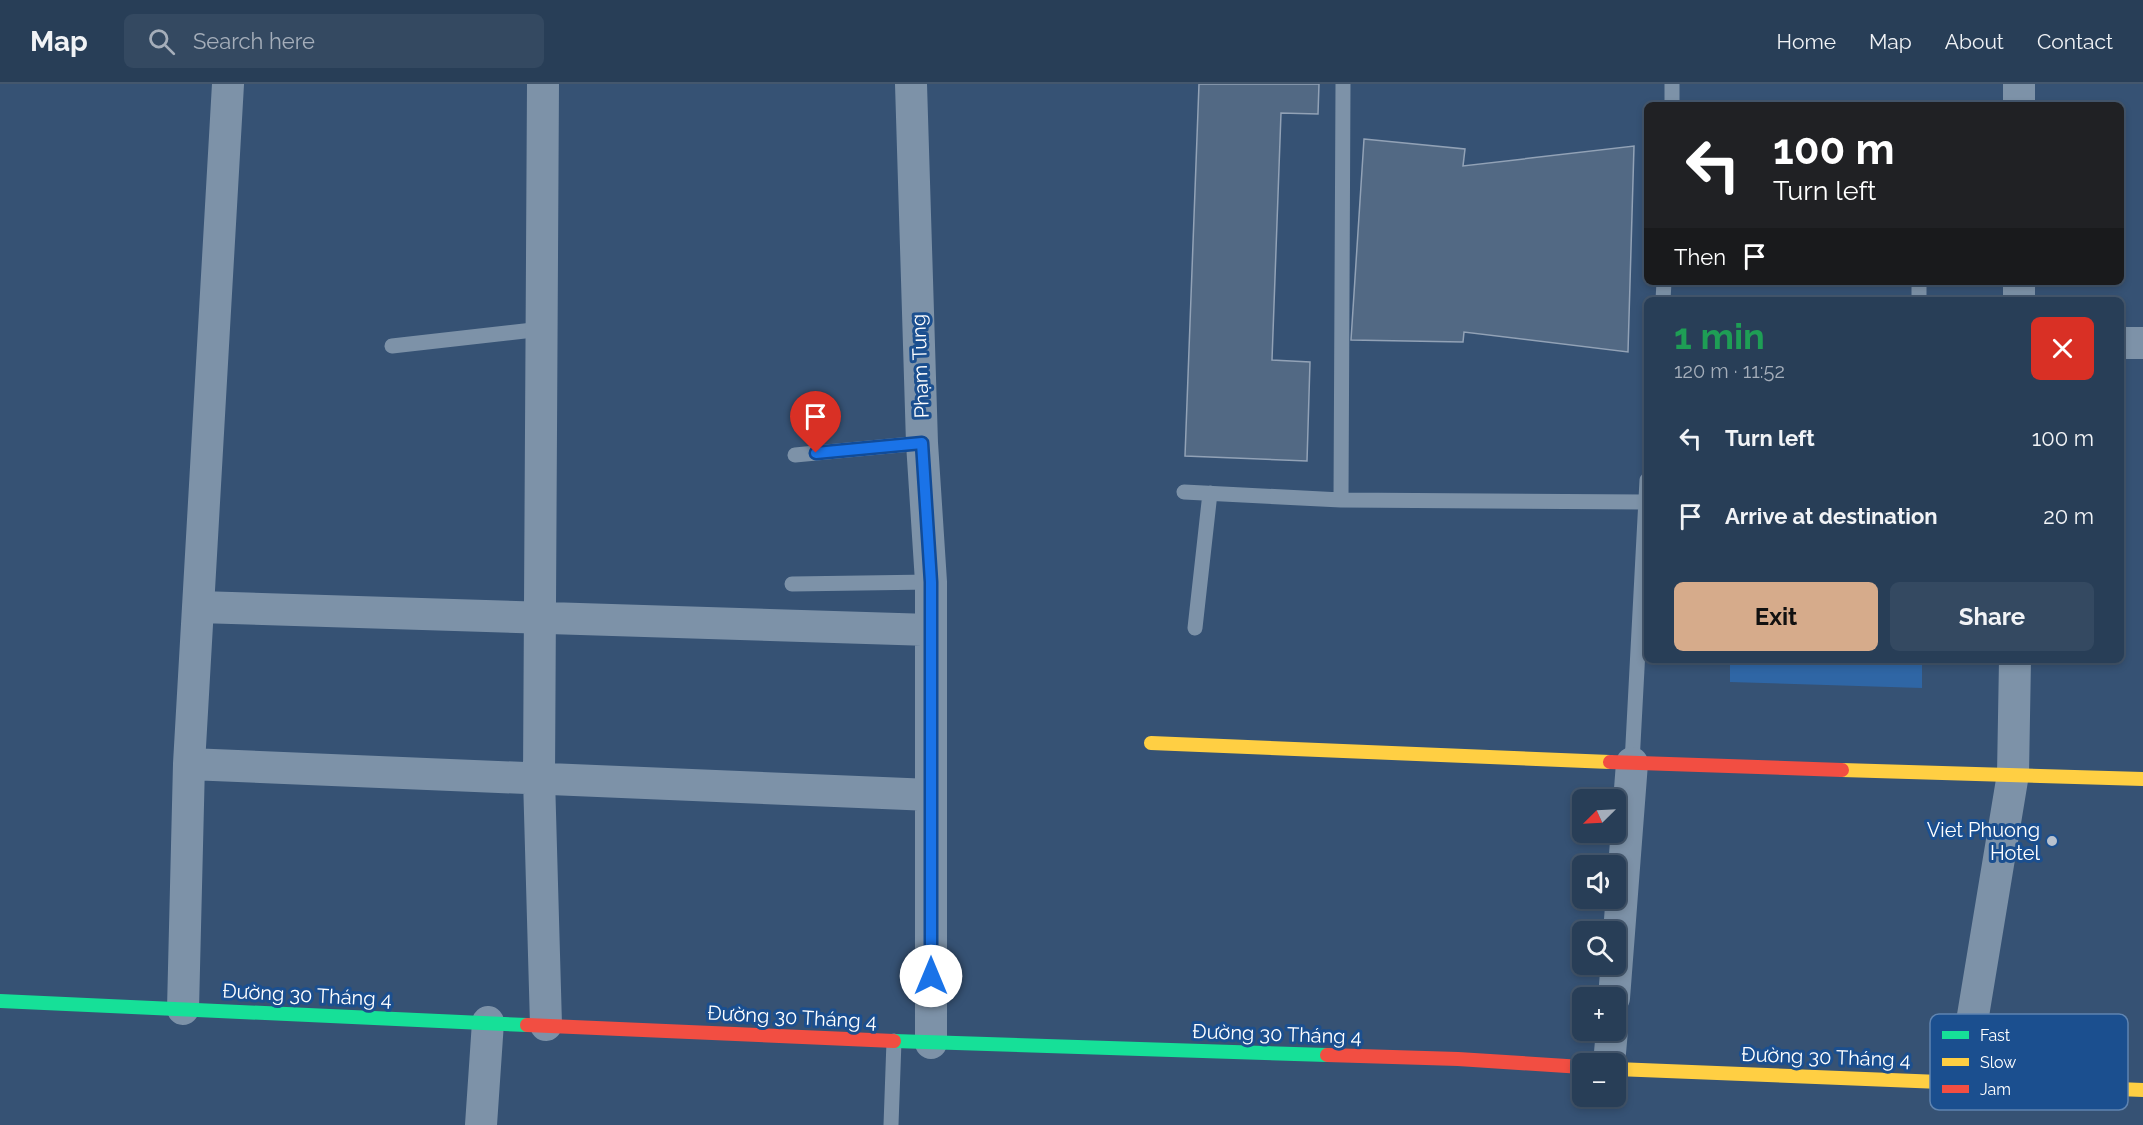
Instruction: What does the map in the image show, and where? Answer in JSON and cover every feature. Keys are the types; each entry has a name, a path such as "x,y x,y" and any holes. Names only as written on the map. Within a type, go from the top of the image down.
{"main road":[{"path":"1152,743 1632,763 2143,779"},
{"name":"Đường 30 Tháng 4","path":"0,1001 931,1043 1458,1059 1572,1066"},
{"name":"Đường 30 Tháng 4","path":"1626,1069 1930,1081"},
{"name":"Đường 30 Tháng 4","path":"2128,1089 2143,1090"}],"street":[{"path":"183,1009 189,764 228,84"},
{"path":"543,84 538,778 546,1025"},
{"name":"Phạm Tung","path":"911,84 922,443 931,582 931,1043"},
{"path":"2019,84 2019,102"},
{"path":"2124,343 2143,343"},
{"path":"199,607 930,630"},
{"path":"1973,1014 2013,774 2015,663"},
{"path":"1615,987 1632,763"},
{"path":"189,764 931,795"},
{"path":"481,1125 488,1022"}],"lane":[{"path":"1341,500 1343,84"},
{"path":"1672,84 1672,102"},
{"path":"392,346 542,328"},
{"path":"795,455 922,443"},
{"path":"1184,492 1341,500 1644,502"},
{"path":"1195,628 1210,493"},
{"path":"1632,763 1644,522"},
{"path":"792,584 931,582"},
{"path":"891,1125 894,1041"}],"shaded area":[{"path":"1730,663 1922,663 1922,688 1730,682"}],"building":[{"path":"1199,84 1319,84 1318,114 1281,113 1272,360 1310,362 1307,461 1185,456"},
{"path":"1364,139 1465,149 1463,166 1634,146 1628,352 1464,332 1463,342 1351,340"}],"traffic: fast":[{"path":"0,1001 527,1025"},
{"path":"894,1041 1327,1055"}],"traffic: slow":[{"path":"1151,743 1610,762"},
{"path":"1842,770 2143,779"},
{"path":"1626,1069 1930,1082"},
{"path":"2128,1089 2143,1090"}],"traffic: jam":[{"path":"1610,762 1842,770"},
{"path":"527,1025 894,1041"},
{"path":"1327,1055 1458,1059 1572,1066"}],"place":[{"name":"Viet Phuong Hotel","path":"2052,841"}],"route":[{"path":"816,453 922,443 931,582 931,976"}]}
